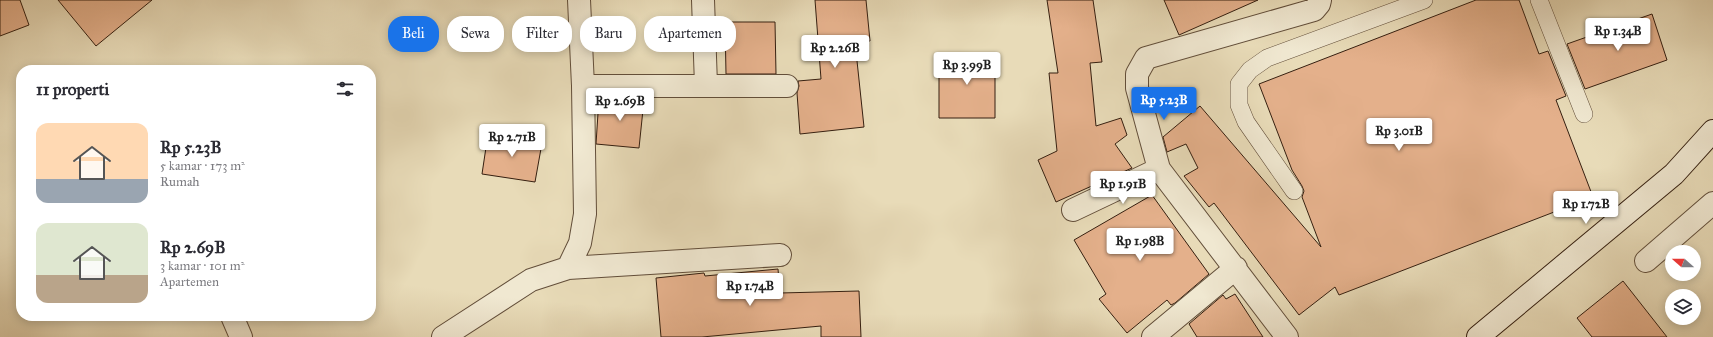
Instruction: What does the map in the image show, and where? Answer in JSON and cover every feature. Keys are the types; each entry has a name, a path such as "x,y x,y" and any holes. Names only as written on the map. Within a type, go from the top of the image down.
{"street":[{"path":"568,268 580,243 585,214 583,86 579,0"},
{"path":"703,0 706,86"},
{"path":"1288,337 1159,169 1137,88 1137,74 1146,58 1314,10 1319,4 1320,0"},
{"path":"583,86 786,86"},
{"path":"1478,337 1674,174 1713,132"},
{"path":"1073,210 1159,169"},
{"path":"1646,261 1713,203"},
{"path":"443,337 531,280 568,268 780,255"},
{"path":"1153,337 1236,268"},
{"path":"234,321 241,337"}],"lane":[{"path":"1294,191 1246,122 1239,105 1239,84 1250,70 1267,58 1424,0"},
{"path":"1539,0 1584,114"}],"building":[{"path":"0,0 20,0 29,25 0,36"},
{"path":"58,0 152,0 96,46"},
{"path":"815,0 866,0 870,41 855,42 864,127 800,134 797,93 799,86 798,81 821,79"},
{"path":"1047,0 1093,0 1102,62 1090,63 1096,126 1121,118 1127,135 1115,144 1132,168 1056,202 1038,160 1057,151 1049,73 1058,73"},
{"path":"1164,0 1258,0 1179,35"},
{"path":"1476,0 1519,0 1539,54 1548,51 1566,96 1556,100 1593,197 1339,295 1335,287 1299,315 1214,203 1209,207 1184,176 1198,168 1186,144 1167,152 1163,137 1200,106 1321,247 1302,197 1304,191 1292,170 1259,84"},
{"path":"1652,14 1667,60 1585,89 1567,44"},
{"path":"736,22 775,22 776,74 726,74 726,52 736,52"},
{"path":"939,53 995,53 995,118 939,118"},
{"path":"599,98 644,100 639,148 596,144"},
{"path":"488,134 542,143 535,182 482,174"},
{"path":"1152,195 1209,274 1175,303 1171,305 1167,300 1127,333 1099,299 1106,294 1074,240"},
{"path":"778,269 780,293 859,291 861,337 821,337 821,326 702,337 661,337 656,278 704,273 705,276"},
{"path":"1623,281 1667,337 1592,337 1577,318"},
{"path":"1235,294 1263,337 1197,337 1189,324 1223,295 1226,299"}]}
